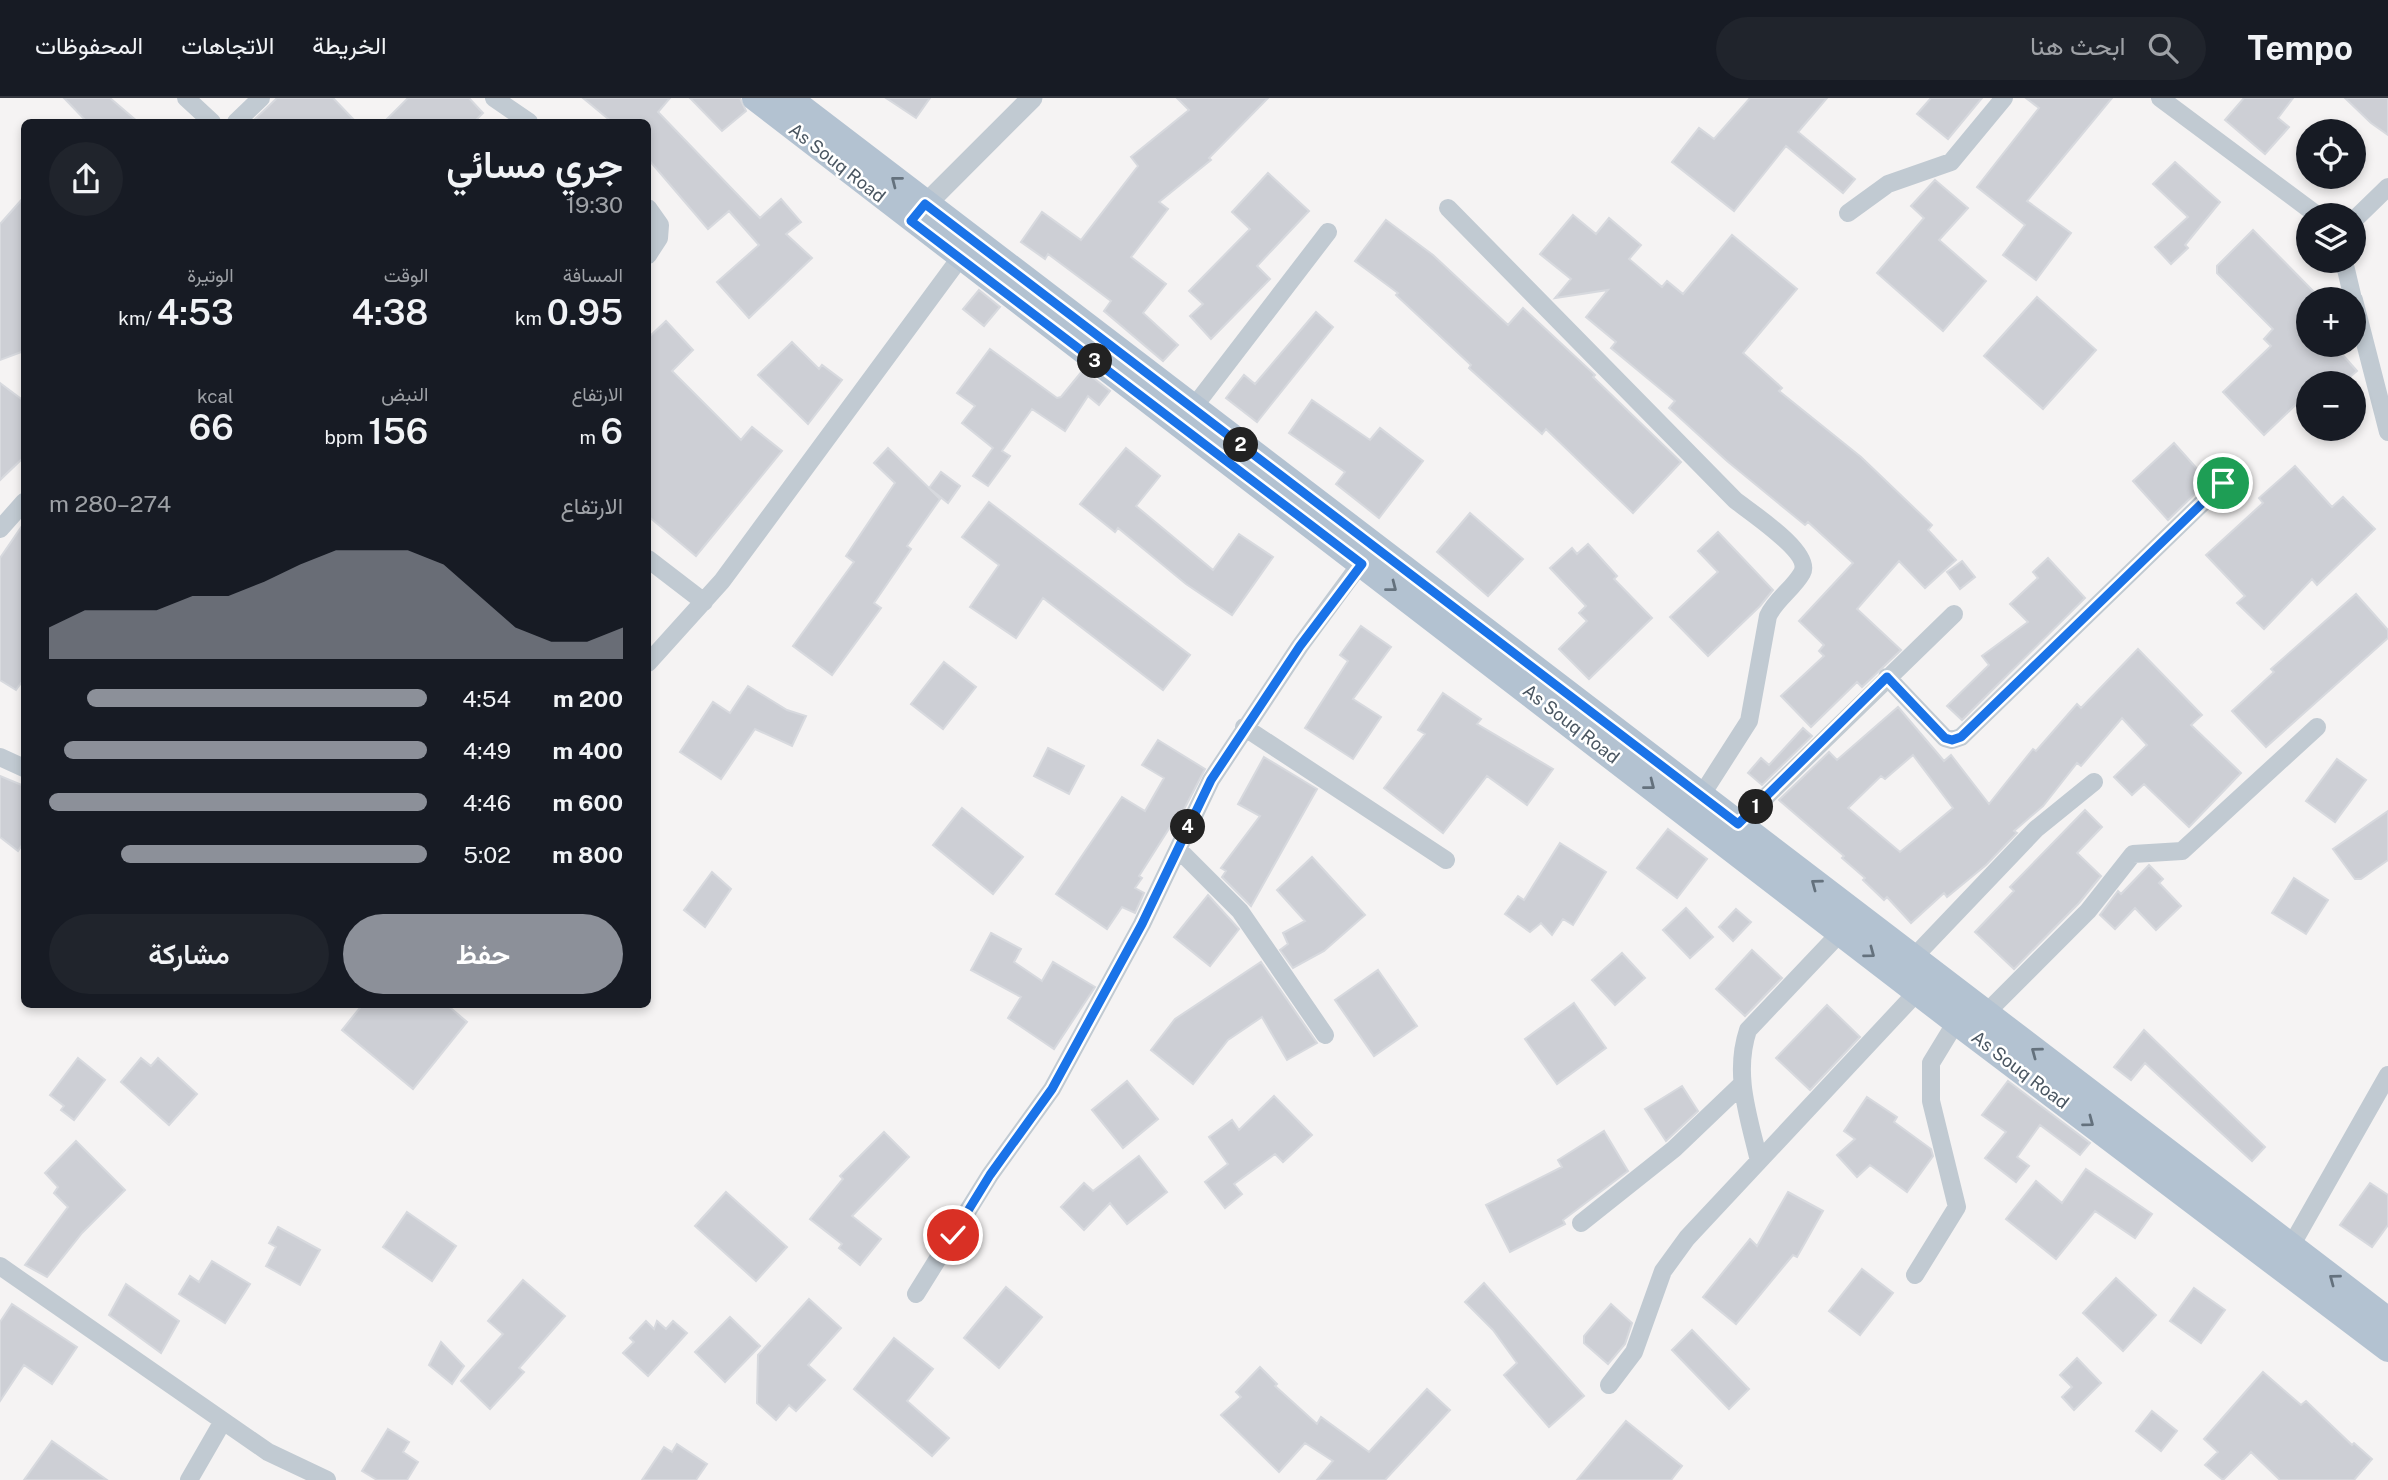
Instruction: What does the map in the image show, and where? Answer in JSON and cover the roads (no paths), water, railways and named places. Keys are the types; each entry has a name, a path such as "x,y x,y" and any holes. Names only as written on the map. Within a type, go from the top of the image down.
{"main road":[{"name":"As Souq Road","path":"755,98 1193,408 2388,1320"},
{"name":"As Souq Road","path":"789,98 918,212 960,258 1919,990 1956,1022 2388,1349"}],"street":[{"path":"186,98 209,119"},
{"path":"239,119 261,98"},
{"path":"494,98 524,119"},
{"path":"918,212 1032,98"},
{"path":"1848,213 1888,184 1951,162 2004,98"},
{"path":"2160,98 2301,203"},
{"path":"2366,208 2388,187"},
{"path":"1448,208 1735,499 1802,557 1802,573 1774,603 1768,616 1749,721 1700,796"},
{"path":"651,212 660,225 659,238 651,250"},
{"path":"1193,408 1328,232"},
{"path":"651,660 704,602 960,258"},
{"path":"2366,347 2388,432"},
{"path":"1887,677 1945,738 1952,740 1961,737 2223,483"},
{"path":"0,528 21,505"},
{"path":"651,561 704,602"},
{"path":"916,1294 990,1175 1052,1089 1142,924 1211,780 1244,727 1362,564"},
{"path":"1738,824 1954,614"},
{"path":"1244,727 1446,860"},
{"path":"1986,1013 2088,911 2133,854 2182,851 2317,727"},
{"path":"0,757 21,767"},
{"path":"1913,958 2028,838 2094,782"},
{"path":"1178,849 1240,911 1325,1035"},
{"path":"1759,1161 1741,1085 1741,1049 1748,1030 1841,932"},
{"path":"1609,1385 1634,1352 1663,1271 1723,1197 1919,990"},
{"path":"1914,1275 1957,1207 1931,1101 1931,1063 1956,1022"},
{"path":"2291,1247 2388,1075"},
{"path":"1581,1223 1674,1150 1741,1085"},
{"path":"0,1266 268,1452 327,1480"},
{"path":"189,1480 223,1421"}]}
